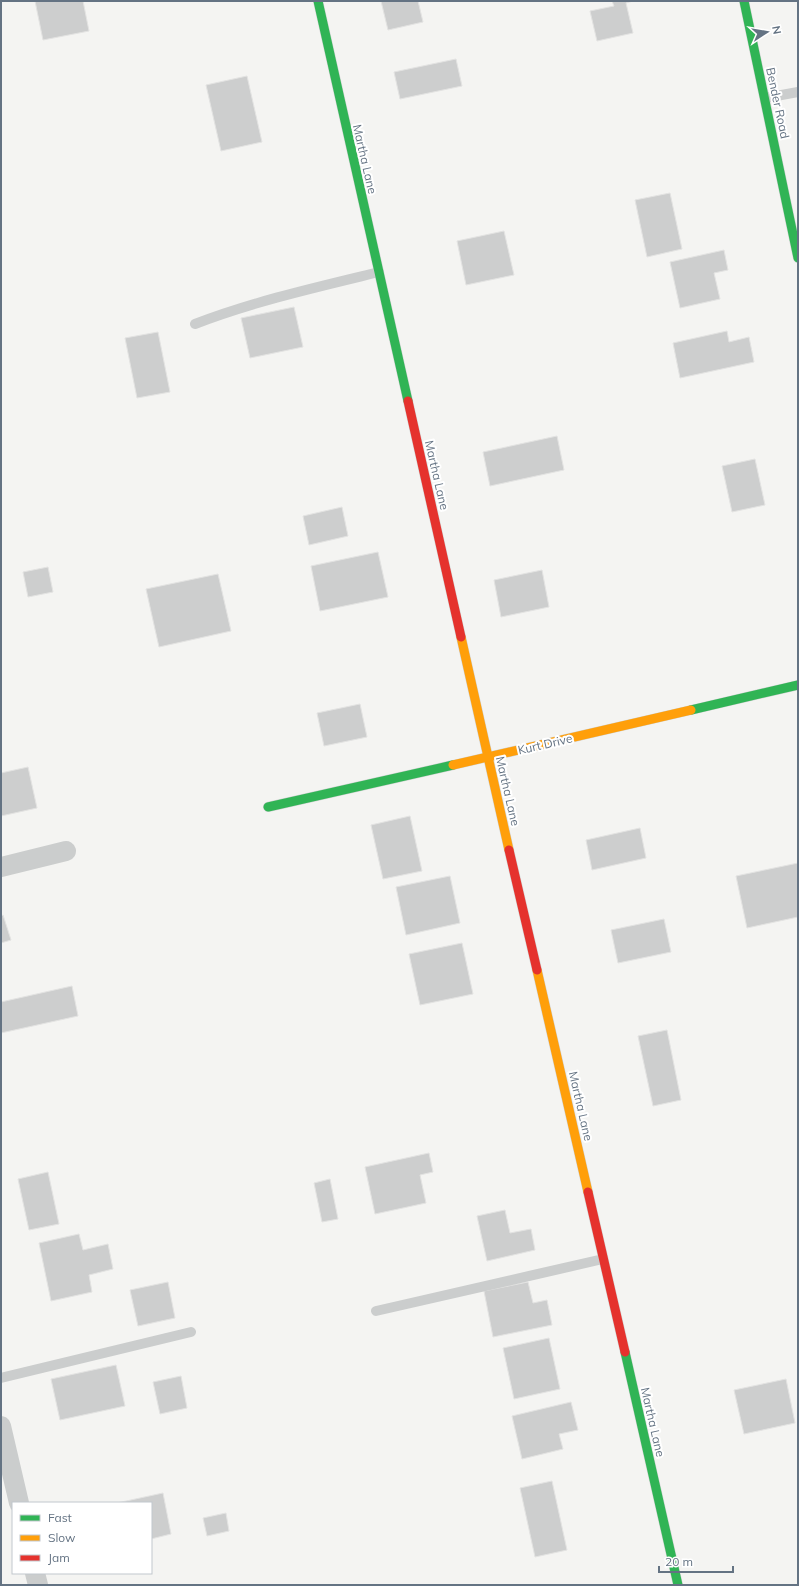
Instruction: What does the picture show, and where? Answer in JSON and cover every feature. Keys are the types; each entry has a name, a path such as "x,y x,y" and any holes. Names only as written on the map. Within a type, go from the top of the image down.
{"street":[{"name":"Martha Lane","path":"318,1 488,757 678,1585"},
{"name":"Bender Road","path":"744,1 798,258"},
{"name":"Kurt Drive","path":"268,807 798,685"},
{"path":"1,867 66,851"},
{"path":"1,1426 19,1502"},
{"path":"35,1574 38,1585"}],"lane":[{"path":"765,98 798,92"},
{"path":"195,324 246,306 379,272"},
{"path":"376,1311 604,1259"},
{"path":"1,1378 191,1332"}],"building":[{"path":"35,1 83,1 89,31 43,40"},
{"path":"381,1 418,1 423,22 388,30"},
{"path":"612,1 633,1 626,3 633,33 597,41 590,11 614,6"},
{"path":"456,59 462,86 400,99 394,72"},
{"path":"247,76 262,142 221,151 206,85"},
{"path":"670,193 682,249 647,257 635,200"},
{"path":"504,231 514,275 466,285 457,241"},
{"path":"724,250 728,270 714,273 720,299 680,308 670,262"},
{"path":"294,307 303,347 250,358 241,318"},
{"path":"727,331 729,342 749,337 754,362 680,378 673,343"},
{"path":"158,332 170,392 137,398 125,338"},
{"path":"557,436 564,470 490,486 483,452"},
{"path":"755,459 765,505 732,512 722,466"},
{"path":"342,507 348,536 309,545 303,516"},
{"path":"378,552 388,597 320,611 311,566"},
{"path":"48,567 53,592 28,597 23,572"},
{"path":"542,570 549,607 501,617 494,580"},
{"path":"218,574 231,631 159,647 146,589"},
{"path":"360,704 367,737 324,746 317,713"},
{"path":"28,767 37,808 1,816 1,773"},
{"path":"410,816 422,871 383,879 371,825"},
{"path":"640,828 646,858 592,870 586,840"},
{"path":"798,863 798,917 747,928 736,876"},
{"path":"450,876 460,923 406,935 396,887"},
{"path":"3,915 11,940 1,943 1,916"},
{"path":"664,919 671,952 618,963 611,930"},
{"path":"462,943 473,994 420,1005 409,954"},
{"path":"72,986 78,1016 1,1033 1,1002"},
{"path":"667,1030 681,1100 653,1106 638,1036"},
{"path":"429,1153 433,1172 420,1175 426,1203 375,1214 365,1167"},
{"path":"48,1172 59,1224 29,1230 18,1179"},
{"path":"330,1179 338,1219 322,1222 314,1183"},
{"path":"505,1210 510,1233 531,1229 535,1250 487,1261 477,1216"},
{"path":"79,1234 83,1250 108,1244 113,1269 89,1275 92,1292 51,1301 39,1243"},
{"path":"168,1282 175,1318 138,1326 130,1290"},
{"path":"528,1282 533,1303 547,1300 552,1325 493,1337 484,1291"},
{"path":"549,1338 560,1389 514,1399 503,1348"},
{"path":"116,1365 125,1406 60,1420 51,1379"},
{"path":"181,1376 187,1408 160,1414 153,1382"},
{"path":"786,1379 795,1423 744,1434 734,1390"},
{"path":"571,1402 578,1430 559,1434 563,1449 522,1459 512,1416"},
{"path":"552,1481 567,1550 535,1557 520,1488"},
{"path":"163,1493 171,1534 152,1539 152,1502 122,1502"},
{"path":"226,1513 229,1531 207,1536 203,1518"}],"traffic: fast":[{"path":"318,1 408,401"},
{"path":"744,1 798,258"},
{"path":"691,710 798,685"},
{"path":"268,807 453,765"},
{"path":"625,1352 678,1585"}],"traffic: slow":[{"path":"461,637 509,850"},
{"path":"453,765 691,710"},
{"path":"537,970 588,1192"}],"traffic: jam":[{"path":"408,401 461,637"},
{"path":"509,850 537,970"},
{"path":"588,1192 625,1352"}]}
